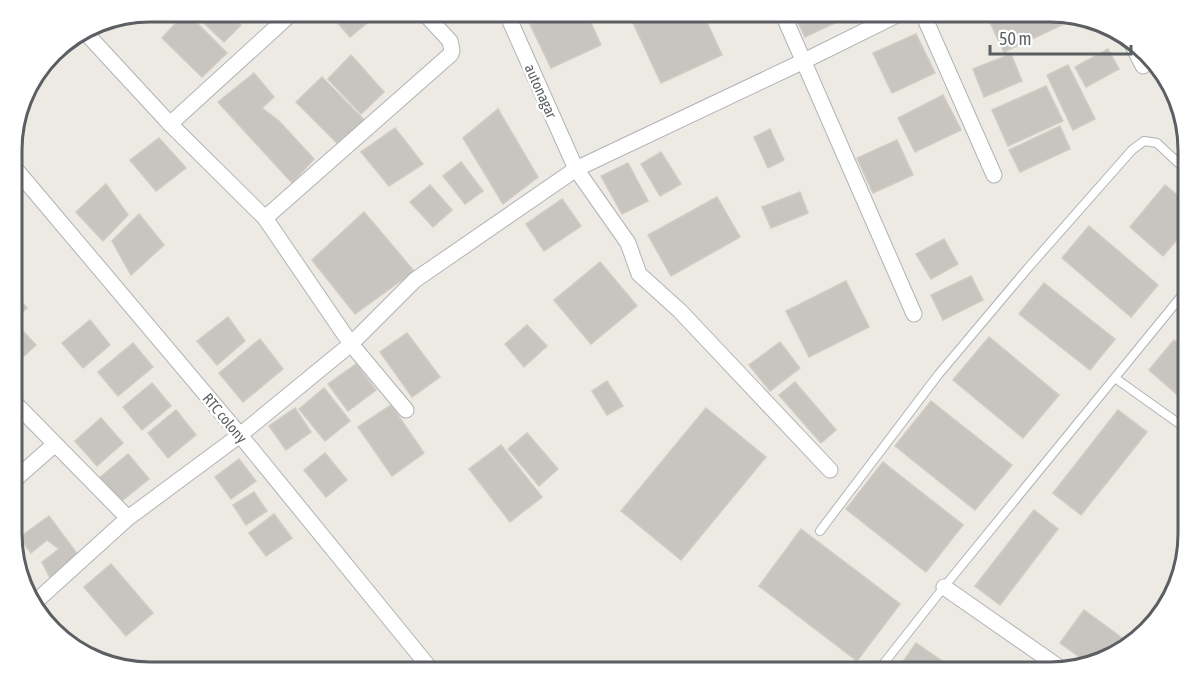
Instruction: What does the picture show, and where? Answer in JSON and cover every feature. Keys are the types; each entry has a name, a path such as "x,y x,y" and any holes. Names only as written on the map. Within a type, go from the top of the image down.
{"street":[{"path":"170,124 282,22"},
{"path":"265,218 451,54 450,41 432,22"},
{"name":"autonagar","path":"510,22 576,170 628,243 639,274 680,311 830,470"},
{"path":"786,22 914,314"},
{"path":"40,598 128,518 240,435 351,344 415,280 576,170 883,22"},
{"path":"926,22 994,175"},
{"path":"90,38 170,124 265,218 351,344 406,410"},
{"path":"1140,60 1143,66"},
{"name":"RTC colony","path":"22,177 240,435 425,662"},
{"path":"22,411 128,518"},
{"path":"22,473 54,445"},
{"path":"944,587 1050,661"}],"lane":[{"path":"820,531 938,375 1132,150 1144,141 1157,143 1177,162"},
{"path":"886,661 1177,301"},
{"path":"1114,378 1177,422"}],"building":[{"path":"177,22 196,22 227,53 202,77 162,38"},
{"path":"203,22 238,22 241,25 224,42"},
{"path":"337,22 368,22 350,37"},
{"path":"529,22 591,22 601,45 551,68"},
{"path":"633,22 707,22 722,55 661,83"},
{"path":"798,22 837,22 805,37"},
{"path":"990,22 1065,24 1004,52"},
{"path":"916,34 935,73 892,93 873,53"},
{"path":"1108,49 1119,69 1086,87 1075,67"},
{"path":"1011,54 1022,81 984,97 973,69"},
{"path":"351,55 384,92 361,114 328,79"},
{"path":"1068,65 1095,119 1073,130 1047,75"},
{"path":"254,73 274,97 262,108 279,121 314,159 292,183 218,102"},
{"path":"322,77 365,121 337,143 296,102"},
{"path":"1046,86 1063,121 1008,146 992,110"},
{"path":"943,95 961,130 915,152 898,118"},
{"path":"498,109 538,177 503,204 463,138"},
{"path":"1060,126 1070,149 1020,172 1009,150"},
{"path":"395,128 423,164 389,186 361,152"},
{"path":"770,129 784,160 768,168 754,137"},
{"path":"159,138 186,168 156,191 130,160"},
{"path":"897,140 913,175 873,193 857,158"},
{"path":"661,152 681,184 660,196 641,164"},
{"path":"461,162 483,191 465,204 443,176"},
{"path":"628,163 648,201 622,214 601,176"},
{"path":"106,184 128,215 103,241 76,212"},
{"path":"430,185 452,210 433,227 410,202"},
{"path":"1165,185 1177,195 1177,240 1163,256 1130,227"},
{"path":"800,192 808,213 771,228 762,207"},
{"path":"717,197 740,237 671,276 648,235"},
{"path":"562,199 581,226 544,251 526,224"},
{"path":"364,212 414,271 355,314 312,260"},
{"path":"139,214 164,245 131,275 112,241"},
{"path":"1089,226 1158,285 1131,317 1062,258"},
{"path":"944,239 958,264 931,279 916,254"},
{"path":"600,262 637,306 591,344 554,300"},
{"path":"971,276 983,300 943,320 931,295"},
{"path":"846,281 869,327 809,357 786,311"},
{"path":"1044,283 1115,339 1090,370 1019,314"},
{"path":"22,302 27,308 22,312"},
{"path":"228,317 245,341 217,365 197,341"},
{"path":"90,320 110,345 83,368 62,343"},
{"path":"527,325 547,346 524,367 505,344"},
{"path":"22,330 36,345 22,358"},
{"path":"407,333 440,377 412,397 380,352"},
{"path":"989,337 1059,395 1023,438 953,380"},
{"path":"260,339 283,369 243,402 219,373"},
{"path":"1174,340 1177,342 1177,394 1149,370"},
{"path":"780,342 800,368 770,391 749,365"},
{"path":"133,343 153,367 118,396 98,372"},
{"path":"356,364 376,390 348,411 328,384"},
{"path":"607,381 623,406 607,415 592,391"},
{"path":"795,382 836,430 821,443 779,395"},
{"path":"152,383 171,406 142,430 123,407"},
{"path":"324,388 350,421 325,441 299,409"},
{"path":"931,401 1012,465 975,510 895,446"},
{"path":"391,405 424,453 392,476 358,427"},
{"path":"295,408 311,432 286,450 269,426"},
{"path":"706,408 766,457 681,560 621,511"},
{"path":"176,410 196,435 168,458 148,433"},
{"path":"1118,410 1147,432 1081,515 1053,493"},
{"path":"101,418 123,443 97,466 75,441"},
{"path":"527,433 558,469 539,486 508,449"},
{"path":"501,445 542,497 510,522 469,469"},
{"path":"325,453 347,480 326,497 304,470"},
{"path":"128,454 149,479 118,504 98,479"},
{"path":"239,459 256,481 231,499 215,477"},
{"path":"883,462 963,525 926,572 846,509"},
{"path":"254,492 267,511 246,525 233,505"},
{"path":"1034,510 1058,529 1000,605 975,586"},
{"path":"274,514 292,538 266,556 249,533"},
{"path":"49,516 78,555 51,580 42,562 59,549 47,540 31,553 23,543 22,536"},
{"path":"801,529 900,604 857,661 759,586"},
{"path":"111,564 153,613 126,636 84,587"},
{"path":"1084,610 1123,638 1091,655 1080,658 1060,643"},
{"path":"916,643 942,661 903,661"}]}
